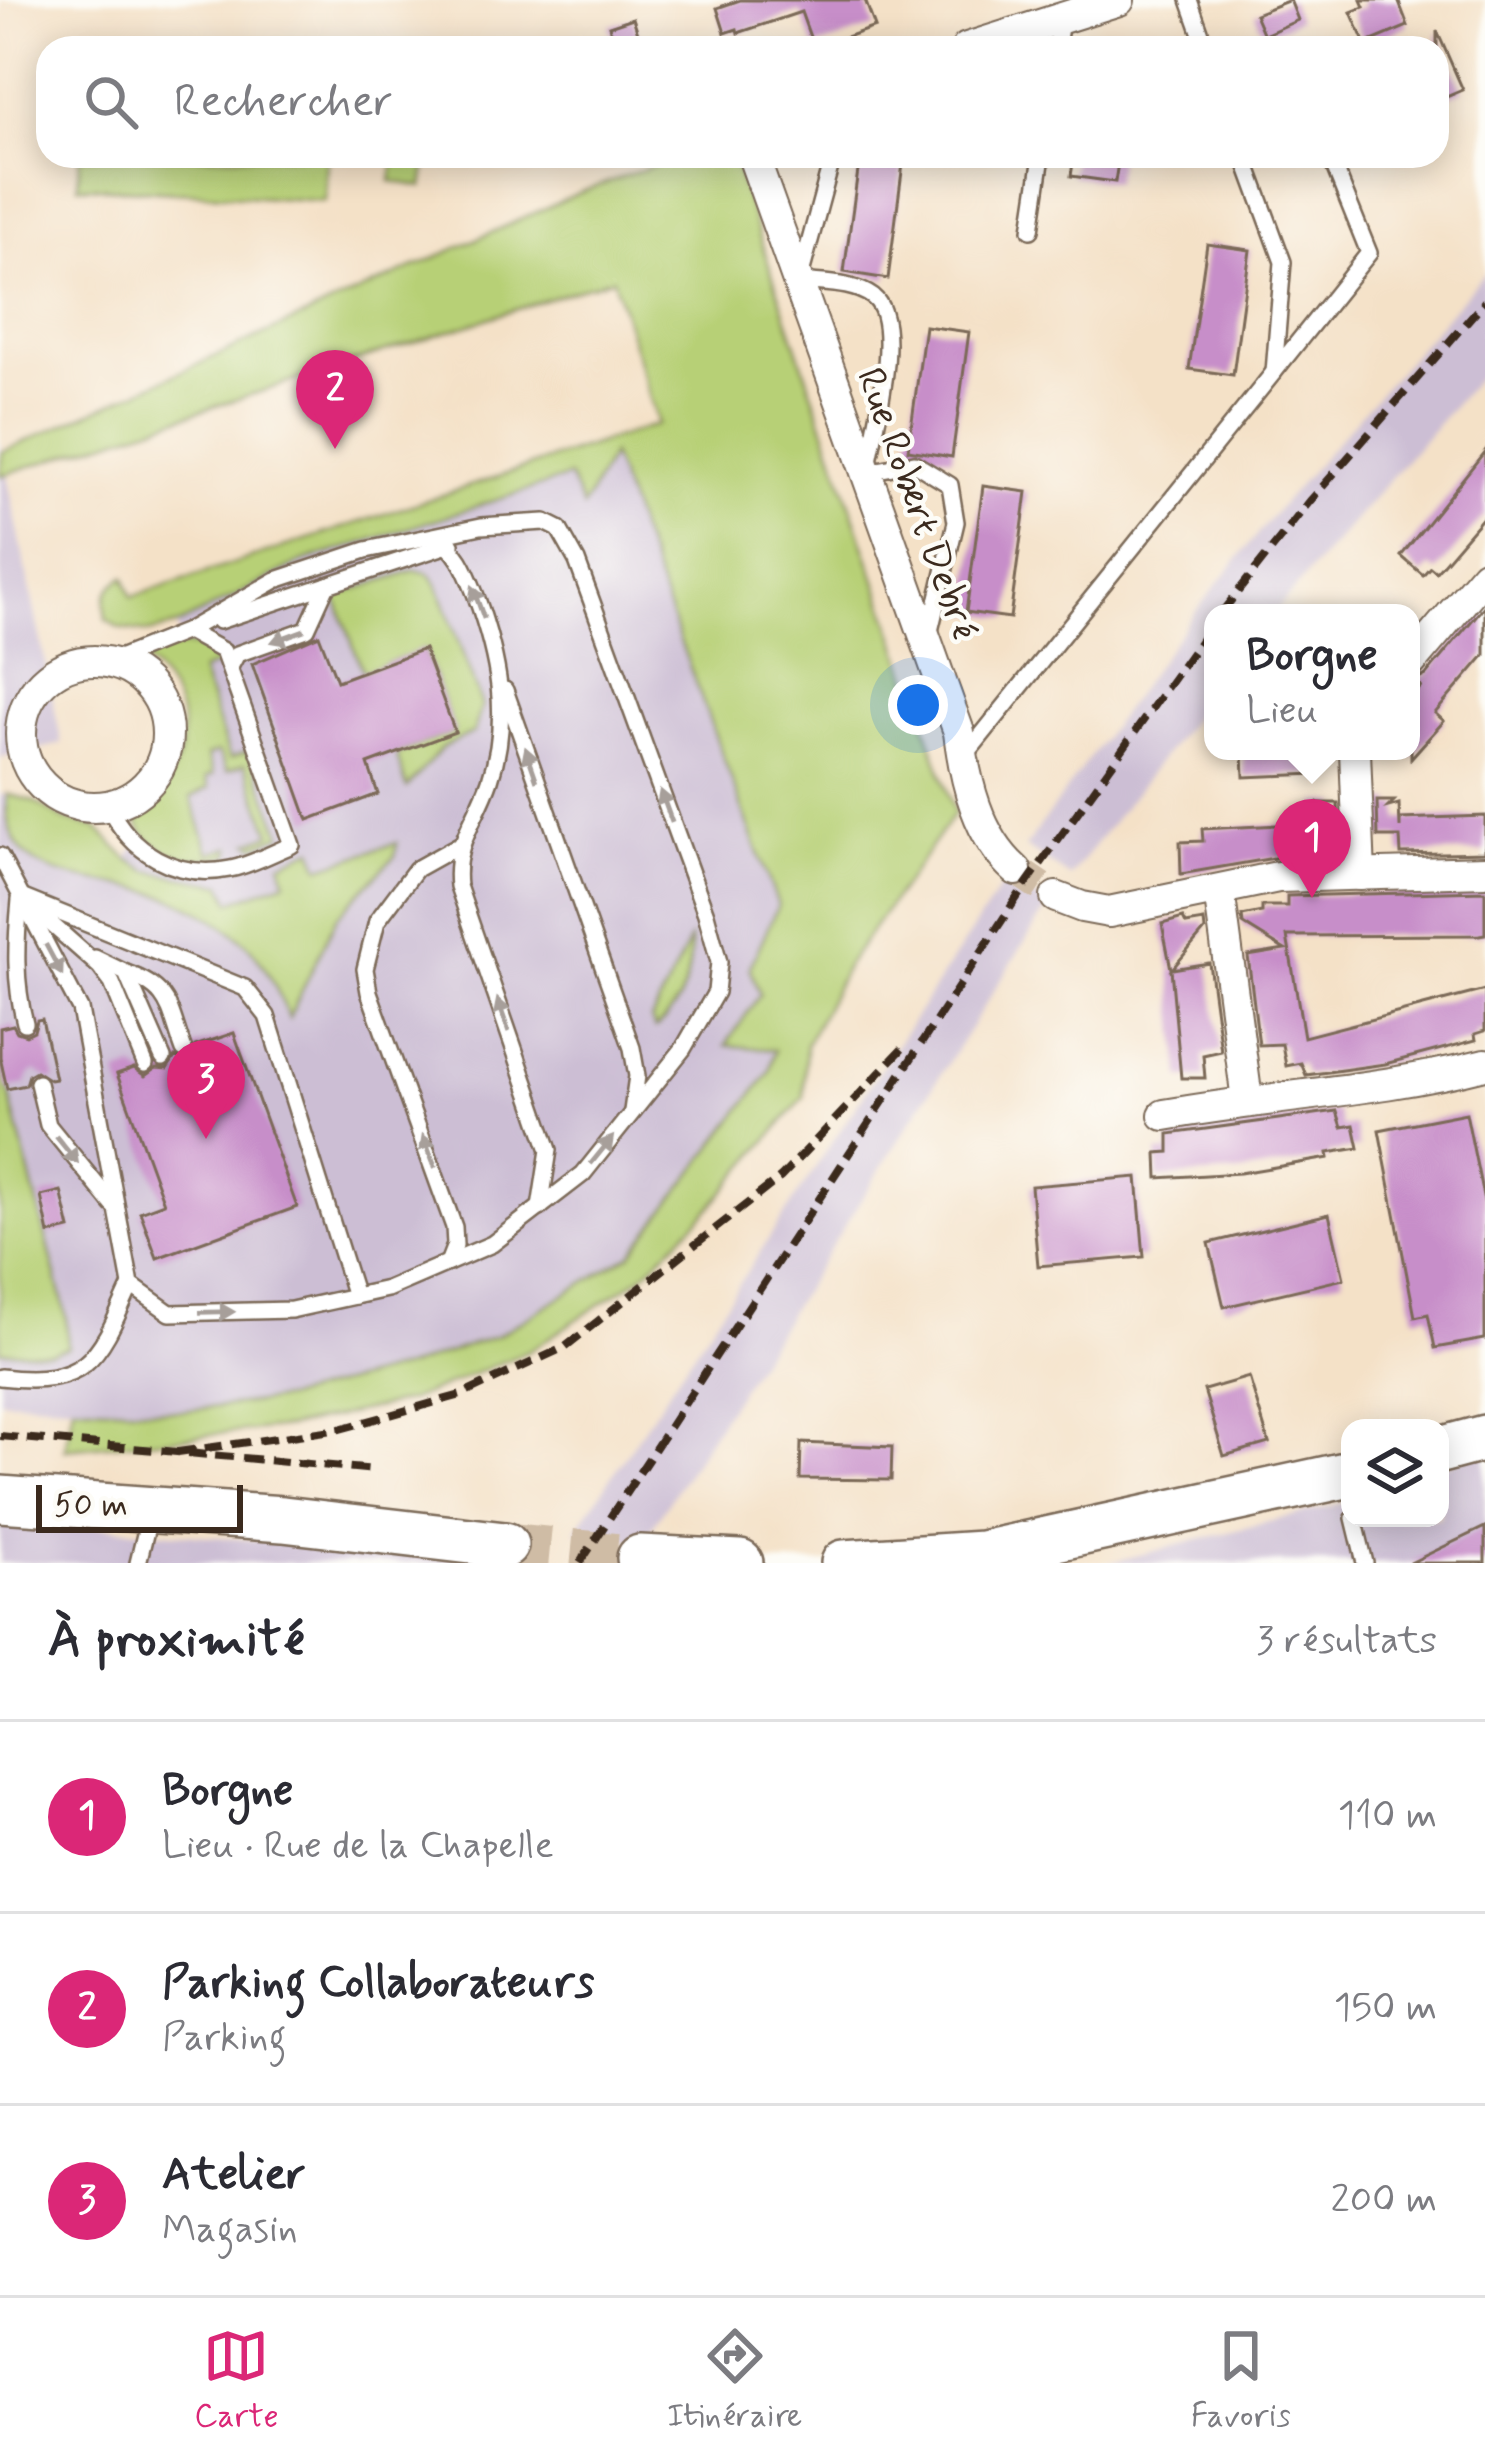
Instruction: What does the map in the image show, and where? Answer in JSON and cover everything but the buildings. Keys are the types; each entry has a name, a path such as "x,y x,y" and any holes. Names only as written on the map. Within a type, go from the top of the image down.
{"street":[{"path":"1059,33 1111,1"},
{"name":"Rue Robert Debré","path":"757,168 959,732 983,826 998,855 1016,870"},
{"path":"1420,651 1485,575"},
{"path":"109,662 143,679 159,699 166,748 149,781 120,802 74,805 52,794 12,760 34,690 52,673 73,663 109,662"},
{"path":"1354,760 1360,875"},
{"path":"1056,897 1108,912 1279,877 1485,871"},
{"path":"1220,890 1247,1100"},
{"path":"1164,1115 1436,1076 1485,1064"},
{"path":"1449,1448 1485,1438"},
{"path":"844,1563 982,1554 1341,1491"},
{"path":"0,1498 283,1519 505,1545"},
{"path":"640,1558 735,1563"}],"lane":[{"path":"1189,0 1202,36"},
{"path":"830,168 799,281 854,287 875,298 887,314 889,341 867,472 914,463 950,485 956,522 928,643"},
{"path":"1031,230 1040,168"},
{"path":"1248,168 1283,262 1274,372"},
{"path":"963,758 1369,253 1335,168"},
{"path":"109,662 481,526 545,522 559,529 577,561 706,914 719,962 716,992 682,1049 583,1174 493,1244 387,1289 292,1310 170,1313 131,1285"},
{"path":"188,632 276,580 366,550 443,541"},
{"path":"443,541 469,579 496,651 500,677 500,718 490,779 459,845 458,886 549,1150 540,1208"},
{"path":"230,667 237,654 307,629 327,585"},
{"path":"107,805 119,829 138,849 167,863 229,869 292,845 224,651 188,632"},
{"path":"500,677 632,1048 637,1076 631,1114"},
{"path":"448,1263 454,1227 369,992 365,969 377,921 416,868 459,845"},
{"path":"0,856 80,1009 131,1285 108,1338 85,1365 54,1381 0,1377"},
{"path":"21,897 244,988 267,1016 355,1296"},
{"path":"21,897 112,983 145,1064"},
{"path":"21,897 15,948 17,991 25,1022"},
{"path":"86,956 154,983 163,994 184,1050"},
{"path":"126,973 163,1058"},
{"path":"38,1083 48,1125 115,1207"},
{"path":"138,1563 151,1510"},
{"path":"1357,1527 1365,1563"}],"shaded area":[{"path":"1485,272 1485,369 1282,604 1204,604 1204,704 1070,877 1025,847 1188,621 1281,505"},
{"path":"0,441 62,744 0,758"},
{"path":"611,454 778,905 750,967 760,993 727,1044 776,1049 769,1073 631,1254 498,1335 408,1367 284,1399 181,1411 0,1400 0,795 7,794 5,819 87,840 128,859 146,825 174,807 197,694 176,626 302,562 570,477 582,506"},
{"path":"1006,879 1048,906 643,1542 575,1532"},
{"path":"1485,1449 1485,1563 1108,1563 1341,1503 1341,1527 1449,1527 1449,1463"},
{"path":"0,1518 522,1563 0,1563"}],"green space":[{"path":"79,168 326,168 325,201 78,186"},
{"path":"393,168 426,168 423,187 391,181"},
{"path":"647,168 736,168 955,813 847,965 806,1045 804,1097 710,1208 641,1277 529,1351 411,1400 290,1427 65,1449 73,1405 181,1411 284,1399 408,1367 498,1335 631,1254 769,1073 775,1050 726,1045 760,994 750,967 778,905 611,455 583,507 569,477 302,562 176,626 148,633 119,628 106,619 107,595 124,577 132,597 658,424 613,278 0,476 2,452 584,191"},
{"path":"415,570 429,573 437,584 482,706 474,732 442,748 407,788 396,754 454,732 425,650 363,672 335,596"},
{"path":"184,645 202,648 219,664 201,671 230,758 249,751 282,835 255,846 250,842 271,834 245,764 227,771 218,752 207,756 213,775 205,778 209,788 191,798 210,853 231,847 230,855 217,858 189,858 163,850 137,820 172,774 182,739 170,690 144,660 154,652"},
{"path":"7,794 33,801 65,820 97,828 128,859 148,871 222,884 231,902 286,881 281,863 313,849 321,867 397,843 395,856 337,917 289,1018 261,962 214,920 168,897 71,876 31,859 17,844 8,823"},
{"path":"690,939 684,988 673,1010 655,1028 651,1020"},
{"path":"0,1057 66,1315 68,1347 51,1352 0,1351"}],"tunnel":[{"path":"1016,870 1056,897"},
{"path":"505,1545 640,1558"}],"railway":[{"path":"1228,604 1310,501 1485,301"},
{"path":"580,1563 1022,890 1204,636"},
{"path":"178,1452 340,1429 461,1395 565,1347 781,1177 904,1047"},
{"path":"0,1436 376,1470"}],"place":[{"name":"Parking Collaborateurs","path":"335,449"},
{"name":"Borgne","path":"1312,898"},
{"name":"Atelier","path":"206,1139"}]}
